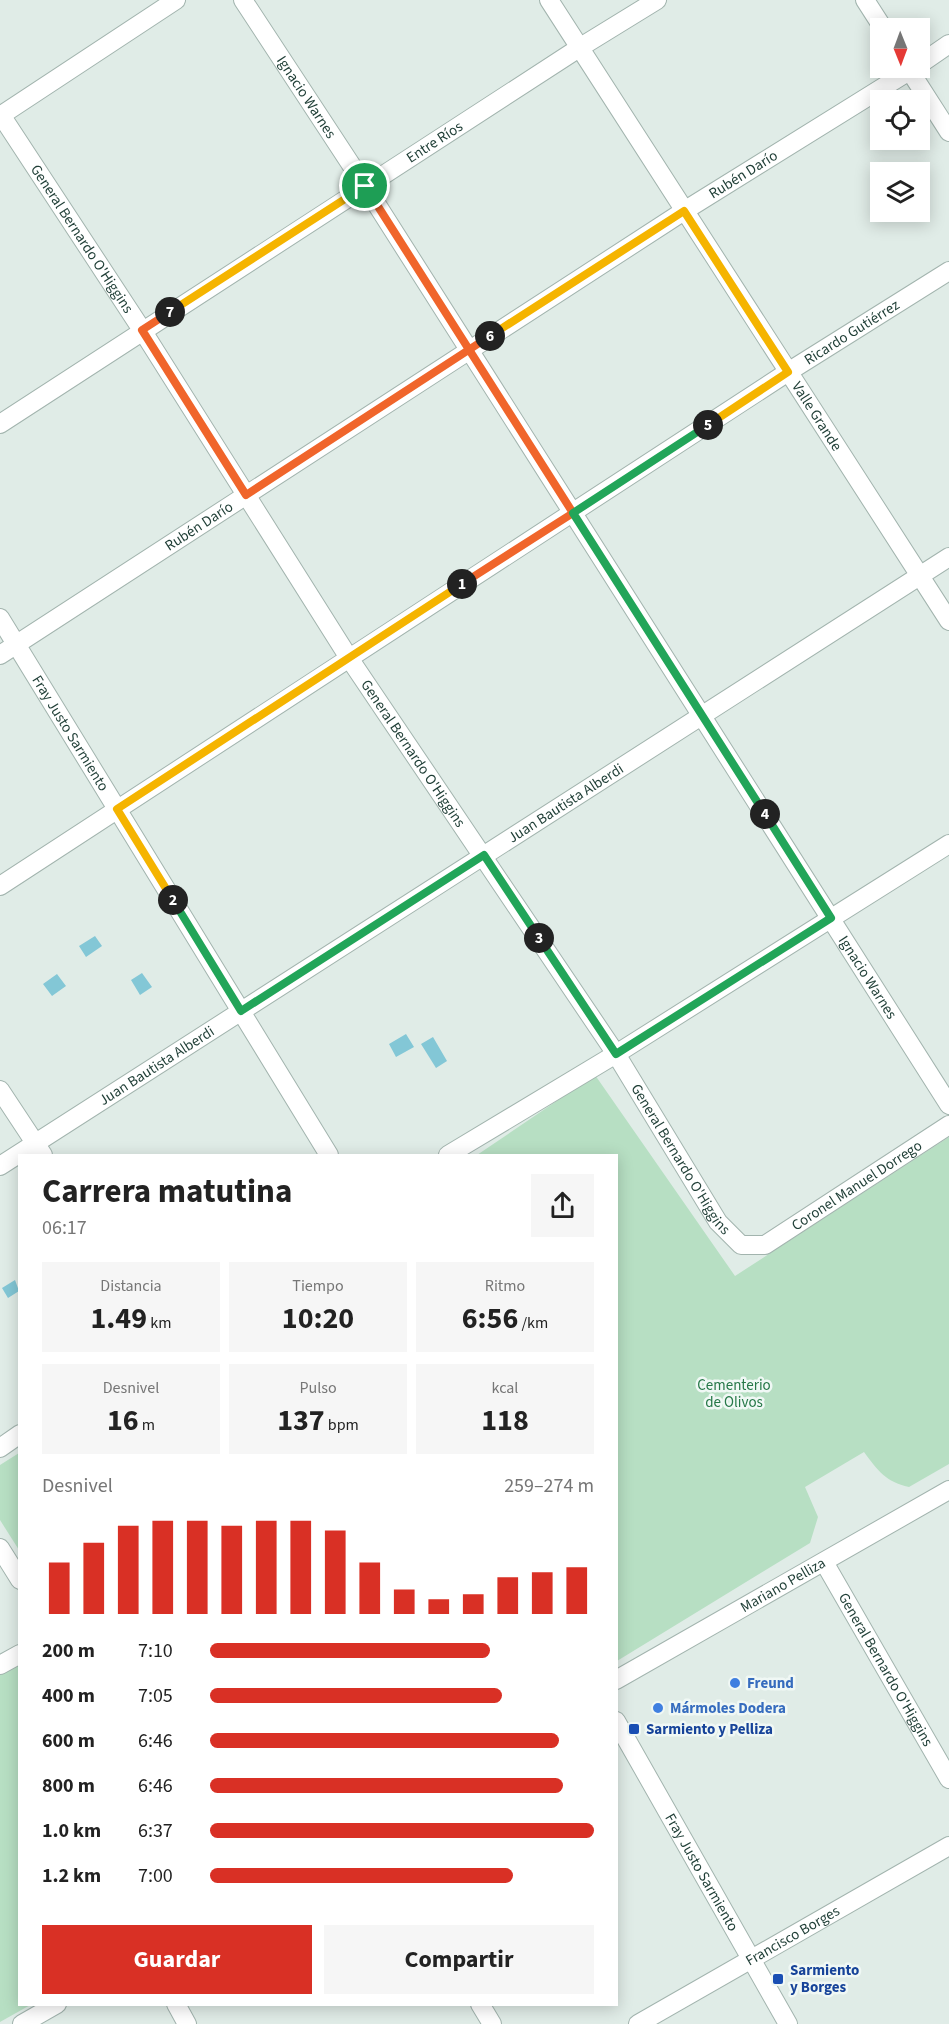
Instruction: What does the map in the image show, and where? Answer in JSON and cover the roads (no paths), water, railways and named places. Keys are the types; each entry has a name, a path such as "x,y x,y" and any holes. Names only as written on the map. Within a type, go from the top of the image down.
{"street":[{"path":"1,115 176,0"},
{"name":"Ignacio Warnes","path":"243,0 365,186 949,1105"},
{"name":"Valle Grande","path":"549,0 918,577 949,621"},
{"name":"Entre Ríos","path":"0,424 365,186 657,0"},
{"path":"865,0 877,18"},
{"name":"Rubén Darío","path":"930,56 949,44"},
{"name":"Rubén Darío","path":"0,655 684,211 896,78"},
{"path":"919,78 949,132"},
{"name":"General Bernardo O'Higgins","path":"1,115 142,330 350,658 616,1054 718,1222 741,1245 765,1245"},
{"name":"Ricardo Gutiérrez","path":"0,886 788,372 949,271"},
{"name":"Juan Bautista Alberdi","path":"40,1149 241,1011 949,557"},
{"name":"Fray Justo Sarmiento","path":"0,618 328,1154"},
{"path":"450,1154 616,1054 949,844"},
{"path":"0,1090 40,1149"},
{"name":"Coronel Manuel Dorrego","path":"765,1245 949,1125"},
{"name":"Juan Bautista Alberdi","path":"0,1166 18,1158"},
{"path":"0,1448 18,1435"},
{"name":"Mariano Pelliza","path":"618,1679 949,1490"},
{"path":"0,1548 18,1577"},
{"name":"General Bernardo O'Higgins","path":"824,1562 949,1779"},
{"path":"0,1665 18,1655"},
{"name":"Fray Justo Sarmiento","path":"618,1725 788,2024"},
{"name":"Francisco Borges","path":"638,2024 949,1846"},
{"path":"22,2024 54,2006"},
{"path":"177,2006 187,2024"},
{"path":"481,2006 492,2024"}],"water":[{"path":"95,936 102,946 86,957 79,946"},
{"path":"142,973 152,987 140,995 131,980"},
{"path":"57,974 66,986 52,996 43,984"},
{"path":"406,1034 414,1047 396,1057 389,1044"},
{"path":"433,1037 447,1061 436,1068 421,1044"},
{"path":"15,1280 18,1292 8,1298 2,1288"}],"place":[{"name":"Freund","path":"735,1683"},
{"name":"Mármoles Dodera","path":"658,1708"},
{"name":"Sarmiento y Pelliza","path":"634,1729"},
{"name":"Sarmiento y Borges","path":"778,1979"}],"park label":[{"name":"Cementerio de Olivos","path":"734,1394"}]}
